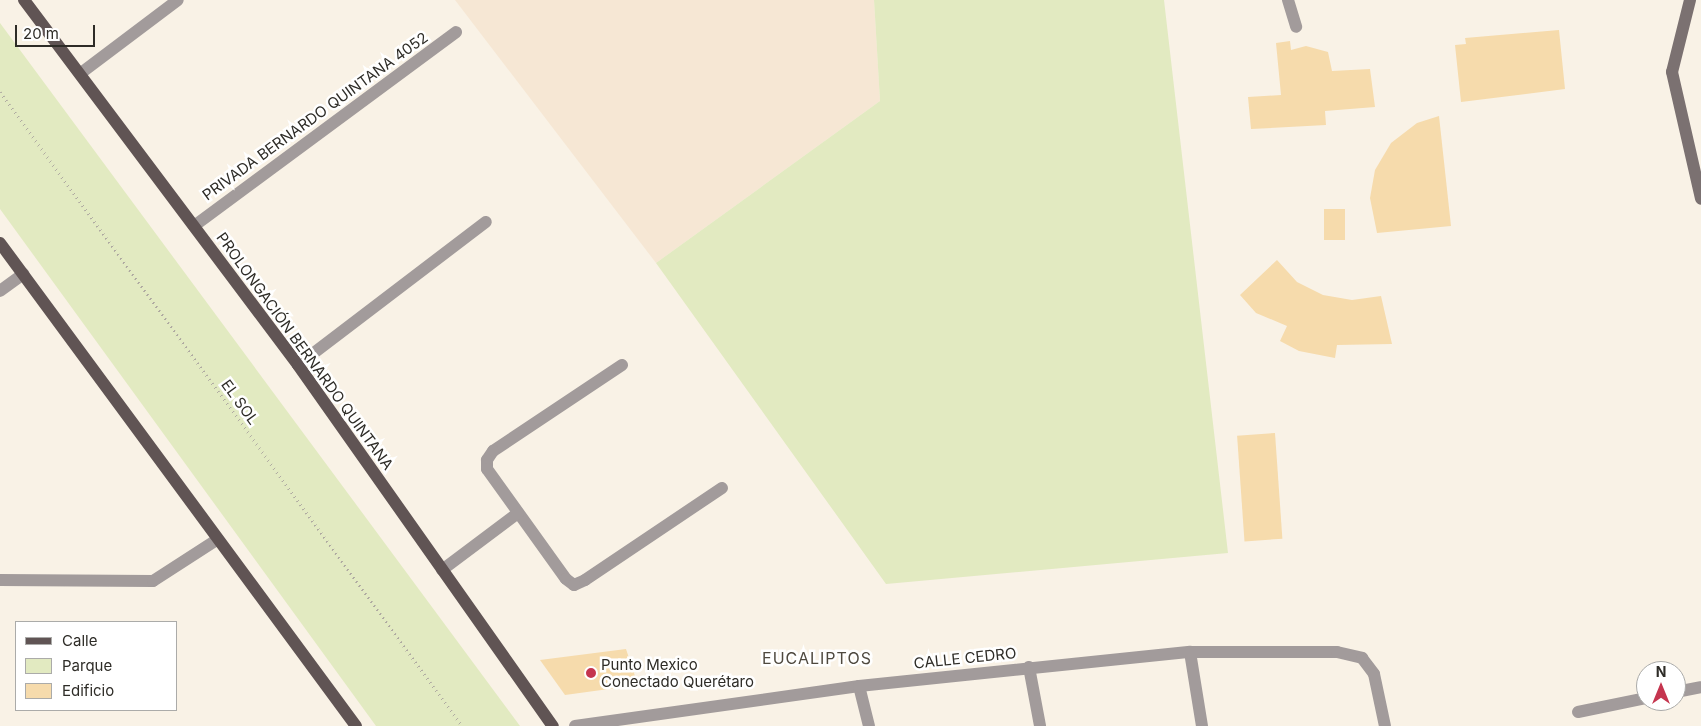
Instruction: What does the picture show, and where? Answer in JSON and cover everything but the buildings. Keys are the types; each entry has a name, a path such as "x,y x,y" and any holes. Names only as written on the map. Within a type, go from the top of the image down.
{"main road":[{"name":"PROLONGACIÓN BERNARDO QUINTANA","path":"24,0 81,73 298,365 552,726"},
{"path":"0,243 356,726"}],"street":[{"path":"81,73 178,0"},
{"path":"1288,0 1296,27"},
{"path":"1690,0 1672,72 1701,199"},
{"name":"PRIVADA BERNARDO QUINTANA 4052","path":"194,226 456,32"},
{"path":"298,365 486,222"},
{"path":"0,291 23,274"},
{"path":"622,364 493,451 487,469 518,513 574,585 722,488"},
{"path":"442,570 518,513"},
{"path":"0,580 154,581 218,538"},
{"path":"1190,652 1202,726"},
{"name":"CALLE CEDRO","path":"575,726 859,686 1190,652 1337,652 1362,658 1374,674 1385,726"},
{"path":"1029,668 1040,726"},
{"path":"859,686 869,726"},
{"path":"1686,690 1701,687"},
{"path":"1578,712 1636,700"}],"path":[{"name":"EL SOL","path":"0,92 462,726"}],"shaded area":[{"path":"455,0 874,0 880,101 656,263"}],"green space":[{"path":"874,0 1164,0 1228,553 886,584 656,263 880,101"},
{"path":"0,23 520,726 376,726 0,209"}],"place":[{"name":"Punto Mexico Conectado Querétaro","path":"591,673"}],"district":[{"name":"EUCALIPTOS","path":"817,658"}]}
